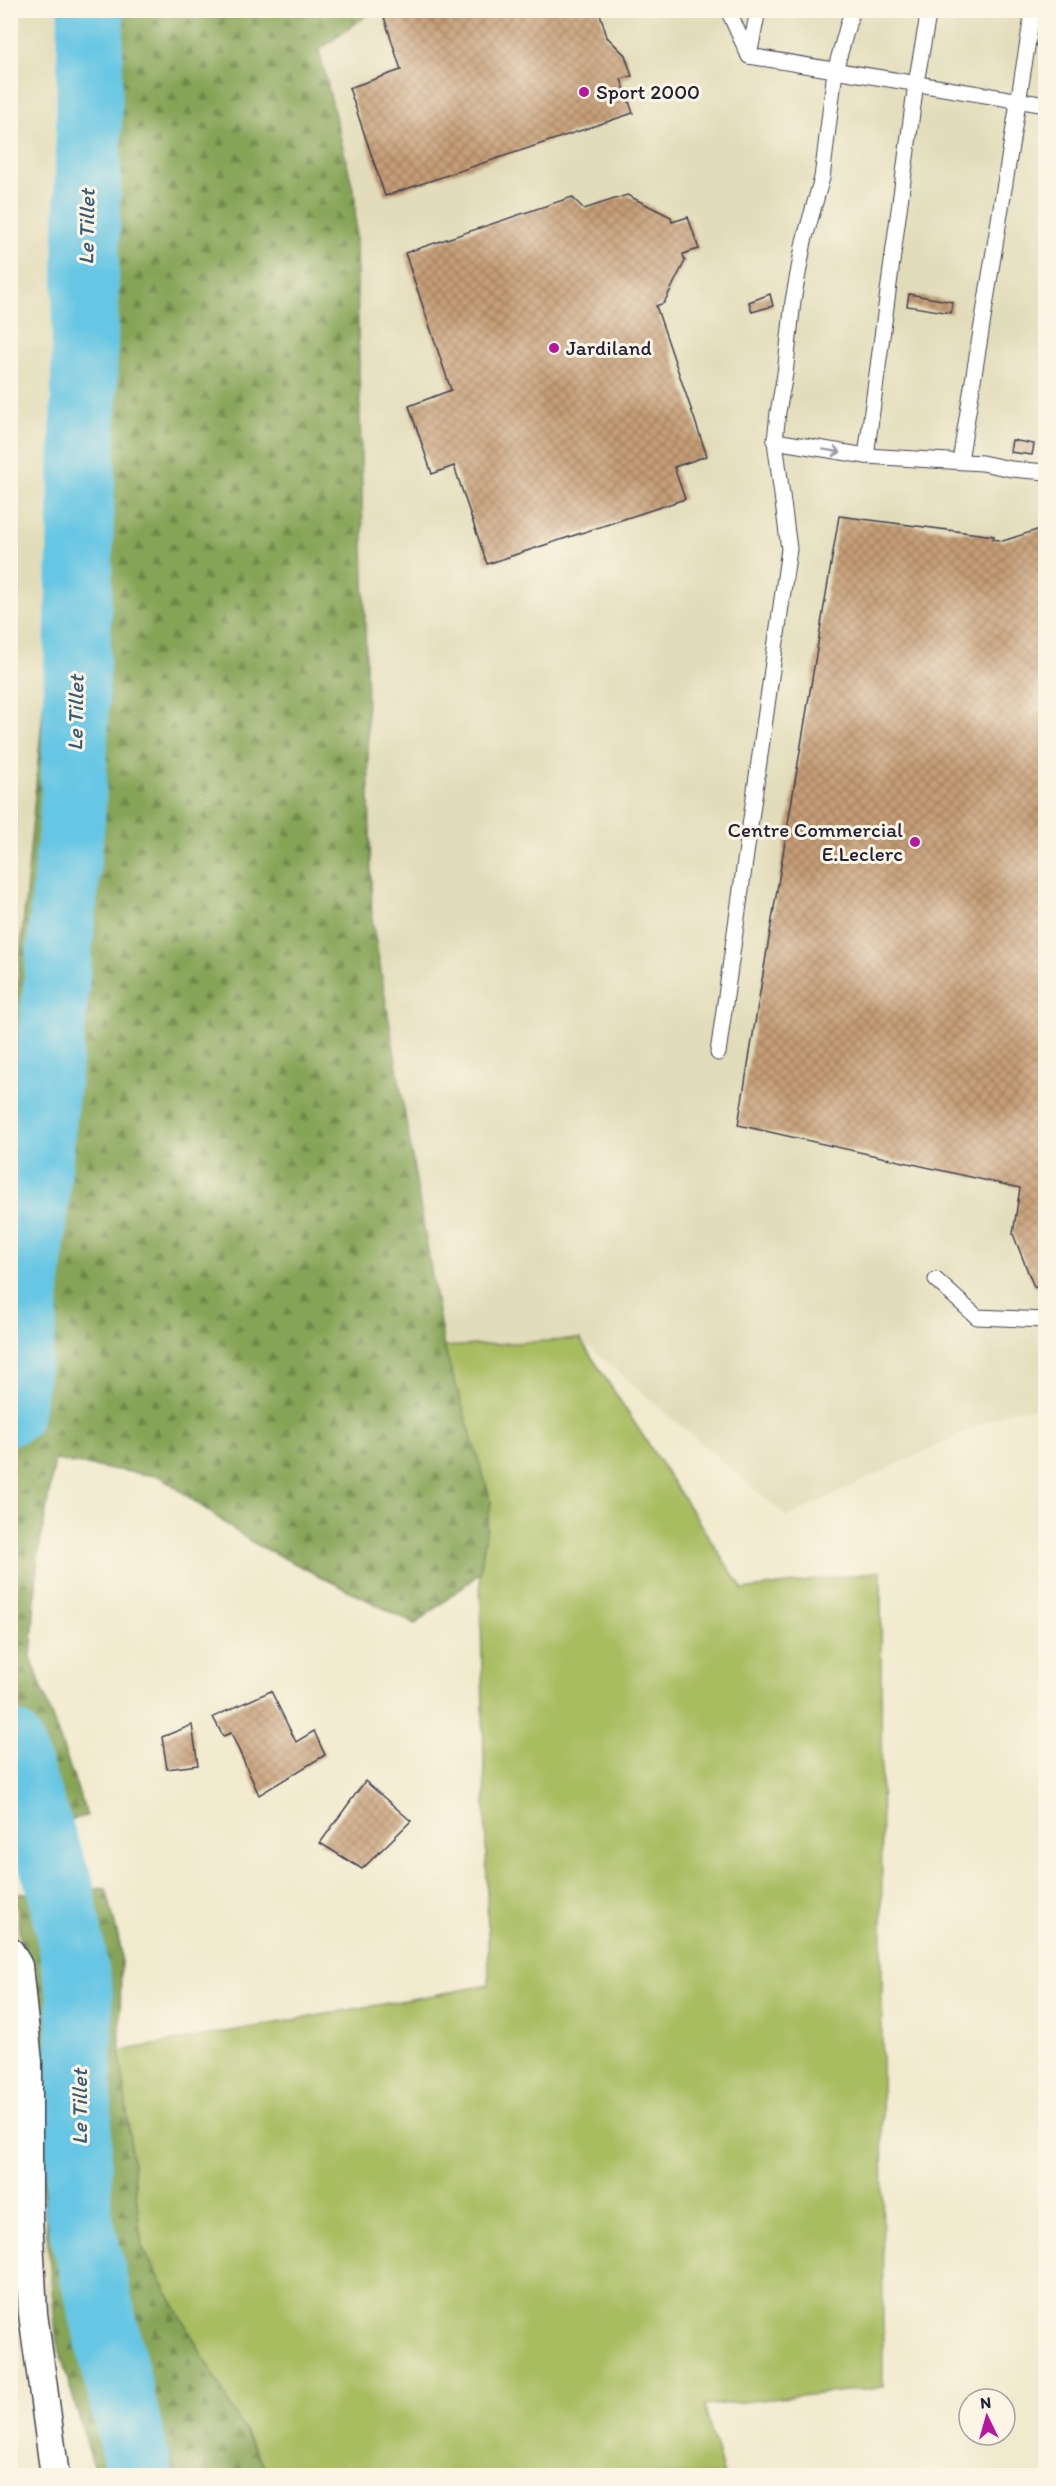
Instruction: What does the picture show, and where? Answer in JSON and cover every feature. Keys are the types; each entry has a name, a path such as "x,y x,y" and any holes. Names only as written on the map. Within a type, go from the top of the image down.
{"street":[{"path":"10,1952 18,1966 28,2062 28,2218 33,2314 55,2475"}],"lane":[{"path":"728,10 749,56"},
{"path":"749,56 758,10"},
{"path":"718,1053 789,549 775,441 793,301 804,241 822,178 835,71 852,10"},
{"path":"866,456 916,83 929,10"},
{"path":"960,462 1033,10"},
{"path":"749,56 1046,105"},
{"path":"775,441 866,456 982,463 1011,469 1045,468"},
{"path":"936,1280 977,1317 1046,1320"}],"shaded area":[{"path":"11,11 84,11 53,602 11,1065"},
{"path":"373,11 1045,11 1045,1408 1009,1411 787,1517 580,1339 444,1347 372,919 355,197 319,50"},
{"path":"10,1840 57,2343 11,2349 10,2349"}],"green space":[{"path":"84,11 373,11 319,50 355,197 372,919 444,1347 491,1501 480,1573 415,1624 250,1541 161,1477 55,1460 38,1557 31,1657 87,1816 11,1834 10,1065 53,602"},
{"path":"580,1339 743,1590 881,1571 883,2387 704,2406 724,2475 269,2475 142,2247 120,2051 489,1985 480,1573 491,1501 444,1347"},
{"path":"106,1888 121,1949 120,2051 142,2247 269,2475 96,2475 57,2343 16,1894"}],"building":[{"path":"403,10 599,10 607,37 625,55 632,76 621,79 633,113 385,196 349,88 401,70 384,17"},
{"name":"Jardiland","path":"627,195 671,217 672,222 688,217 699,249 683,254 685,261 664,303 656,306 707,456 674,467 685,499 487,564 454,466 432,474 409,406 451,390 405,253 572,197 584,209"},
{"path":"770,294 773,306 752,312 749,302"},
{"path":"909,294 953,302 951,313 907,306"},
{"path":"1012,440 1034,444 1032,455 1010,452"},
{"name":"Centre Commercial E.Leclerc","path":"839,516 994,536 993,539 1003,541 1046,527 1046,1289 1034,1287 1013,1234 1020,1188 738,1125"},
{"path":"271,1691 296,1742 314,1731 325,1755 259,1795 231,1733 223,1736 213,1717"},
{"path":"192,1725 198,1765 167,1769 162,1737"},
{"path":"365,1781 411,1821 362,1869 320,1843"}],"waterway":[{"name":"Le Tillet","path":"10,1412 24,1324 73,808 91,10"},
{"name":"Le Tillet","path":"10,1743 61,1889 80,1994 78,2210 140,2476"}],"place":[{"name":"Sport 2000","path":"584,92"},
{"name":"Jardiland","path":"554,348"},
{"name":"Centre Commercial E.Leclerc","path":"915,842"}]}
